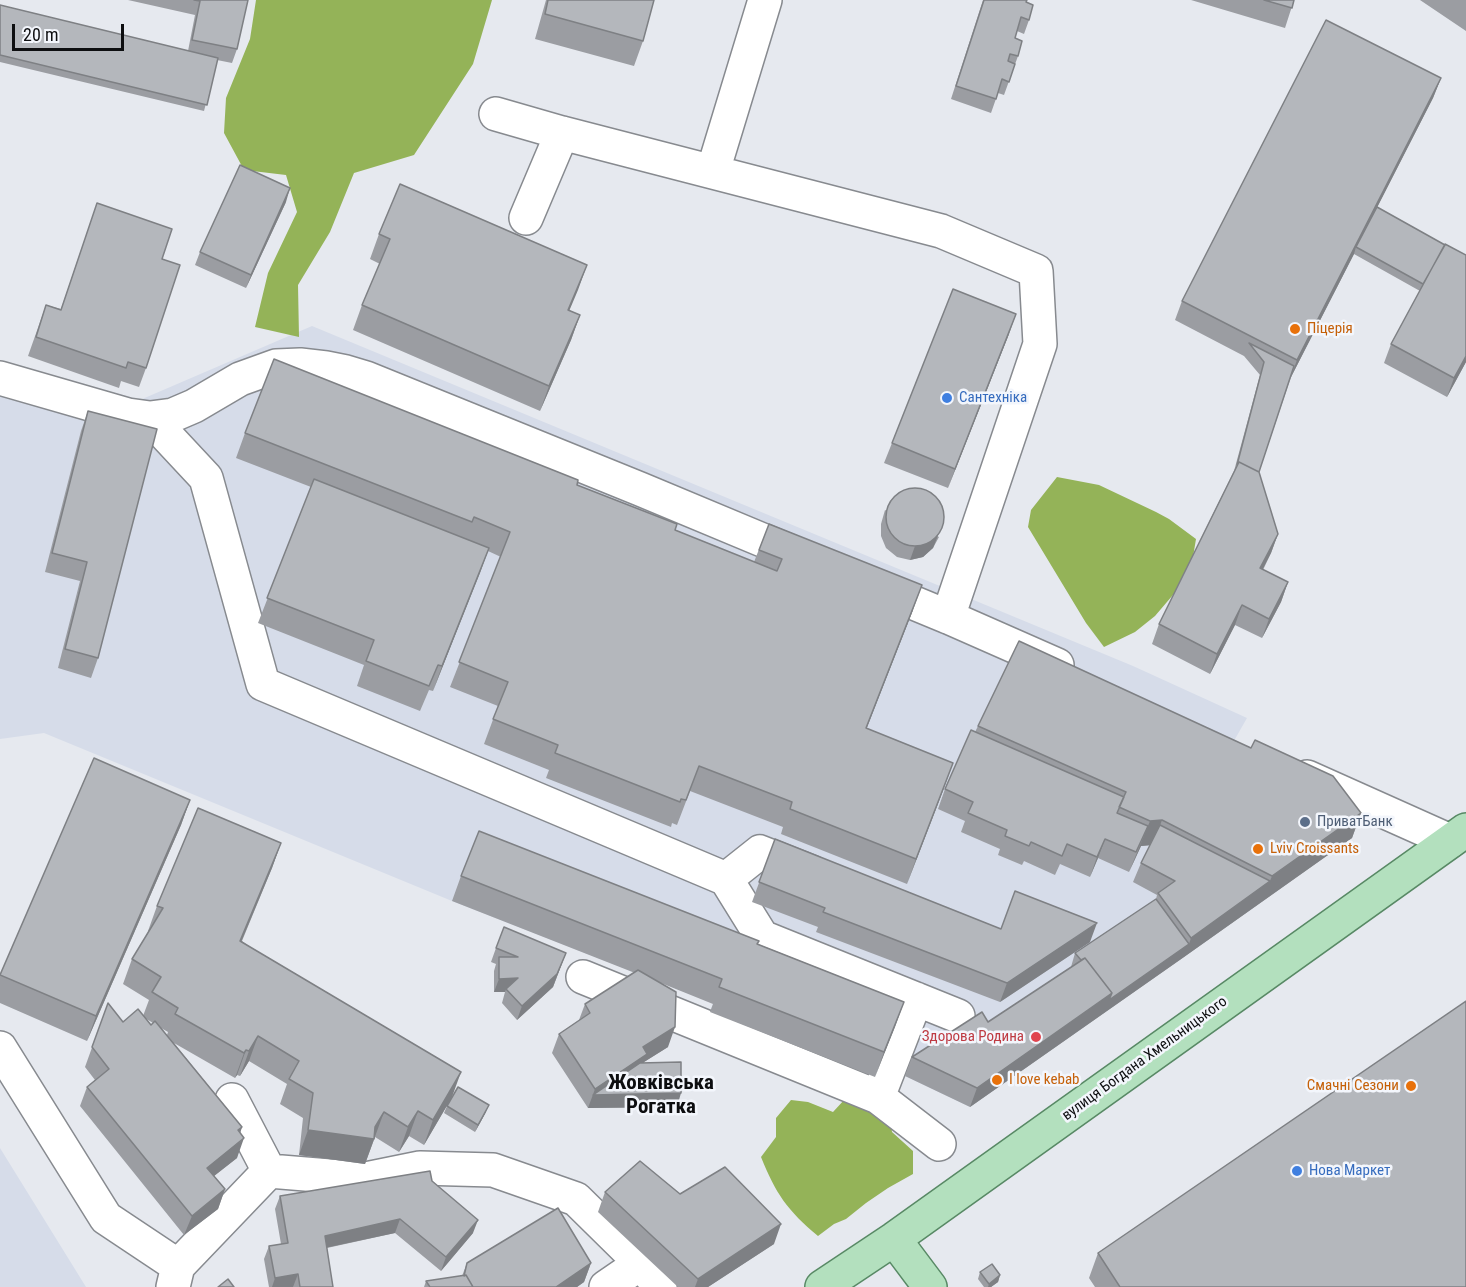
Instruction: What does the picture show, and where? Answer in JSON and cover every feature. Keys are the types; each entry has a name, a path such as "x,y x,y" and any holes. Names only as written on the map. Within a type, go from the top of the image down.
{"main road":[{"name":"вулиця Богдана Хмельницького","path":"822,1287 894,1239 1458,835"},
{"path":"894,1239 930,1287"}],"lane":[{"path":"713,171 765,0"},
{"path":"496,114 941,231 1036,271 1040,344 948,617"},
{"path":"526,218 562,133"},
{"path":"0,378 128,415 150,418 173,415 194,406 240,379 276,366 300,365 346,372 366,378 838,571 1086,679"},
{"path":"150,418 206,478 262,684 726,879 762,937 958,1016"},
{"path":"1282,766 1458,835"},
{"path":"726,879 760,852 835,881"},
{"path":"584,977 878,1097 939,1144"},
{"path":"878,1097 916,999"},
{"path":"0,1048 106,1218 175,1276 268,1171"},
{"path":"232,1100 268,1171"},
{"path":"268,1171 366,1179 420,1168 493,1170 576,1199 650,1275 606,1287"}],"shaded area":[{"path":"312,326 1133,666 1247,718 1170,853 1263,900 970,1107 905,1076 875,1077 710,1012 713,1003 452,901 44,733 0,739 0,363 126,406"},
{"path":"0,1148 86,1287 0,1287"}],"green space":[{"path":"256,0 492,0 473,64 414,155 354,173 330,232 298,285 299,337 255,327 268,273 297,212 286,175 244,170 224,133 226,98 250,39"},
{"path":"1057,477 1099,485 1169,519 1196,539 1190,575 1155,616 1135,632 1104,647 1086,623 1028,527 1031,510"},
{"path":"845,1099 890,1115 892,1132 913,1151 913,1174 888,1188 846,1219 834,1224 818,1236 798,1218 784,1201 761,1157 776,1137 776,1118 791,1100 808,1102 833,1112"}],"building":[{"path":"194,0 248,0 237,49 192,40 200,1"},
{"path":"548,0 654,0 643,41 545,14"},
{"path":"984,0 1027,0 1026,2 1033,5 1029,20 1021,17 1015,38 1022,41 1018,56 1010,54 1008,61 1015,64 1009,82 1002,79 996,99 956,86"},
{"path":"1264,0 1294,0 1292,8"},
{"path":"0,5 218,58 207,105 0,55"},
{"path":"1326,20 1441,78 1297,360 1182,301"},
{"path":"240,165 290,188 251,275 200,252"},
{"path":"400,184 587,265 568,310 580,315 549,386 362,305 390,239 379,234"},
{"path":"97,203 172,229 162,259 180,265 146,368 128,362 126,368 36,337 46,305 61,310"},
{"path":"1377,207 1445,245 1423,284 1356,247"},
{"path":"1445,244 1466,255 1466,356 1454,378 1391,344"},
{"name":"Сантехніка","path":"953,289 1016,314 955,469 892,443"},
{"path":"1249,343 1294,366 1259,472 1239,462 1237,465 1264,362"},
{"path":"274,359 578,480 577,485 677,524 675,530 777,571 782,559 759,550 769,524 922,585 866,728 953,763 916,859 790,809 792,802 699,766 686,800 681,799 680,802 555,753 558,745 493,719 508,682 459,662 510,532 474,517 472,522 245,433"},
{"path":"88,411 157,429 98,658 65,649 87,562 52,553"},
{"path":"1239,462 1259,472 1278,534 1260,568 1288,582 1269,619 1242,605 1217,654 1159,624"},
{"path":"314,479 489,548 442,666 438,665 429,686 366,661 374,640 267,598"},
{"path":"909,488 921,488 936,496 944,511 944,523 936,538 921,546 909,546 894,538 886,523 886,511 894,496"},
{"path":"1019,641 1251,748 1255,740 1333,776 1361,813 1272,876 1162,820 1150,821 1119,807 1126,792 978,726"},
{"path":"971,730 1124,797 1117,813 1148,826 1136,852 1105,839 1097,857 1067,844 1062,856 1031,842 1029,846 1005,836 1007,830 968,813 973,802 945,789"},
{"path":"94,758 190,800 96,1016 0,975"},
{"path":"198,808 281,843 240,941 461,1072 433,1120 418,1111 408,1127 384,1112 375,1127 374,1139 308,1130 313,1093 289,1079 299,1061 258,1036 249,1051 246,1050 244,1053 175,1014 178,1008 152,992 161,977 132,959 163,908 157,906"},
{"path":"1160,825 1270,881 1191,938 1158,893 1175,881 1141,863"},
{"path":"479,831 759,941 757,944 904,1002 884,1052 719,987 722,979 461,876"},
{"path":"775,839 1001,929 1015,891 1097,923 1007,983 823,912 825,908 759,882"},
{"path":"1156,899 1189,944 1109,1000 1112,993 1085,958 1081,960 1075,953"},
{"path":"504,927 566,953 557,974 522,1006 506,989 518,978 499,979 499,957 518,957 496,948"},
{"path":"1085,958 1112,993 977,1088 912,1057 982,1012 988,1022"},
{"path":"638,970 676,992 675,1027 643,1047 647,1054 595,1089 559,1034 590,1013 585,1004"},
{"path":"1466,1001 1466,1287 1120,1287 1098,1253"},
{"path":"108,1003 123,1022 138,1009 151,1025 155,1021 242,1127 238,1130 244,1138 207,1168 225,1189 192,1216 87,1087 109,1069 92,1047"},
{"path":"681,1062 681,1093 593,1095 640,1063"},
{"path":"458,1087 489,1105 478,1125 447,1106"},
{"path":"640,1161 680,1194 725,1167 781,1224 698,1279 605,1192"},
{"path":"430,1171 432,1181 478,1220 446,1257 400,1219 325,1236 333,1287 300,1287 298,1274 275,1278 269,1246 288,1243 280,1196"},
{"path":"558,1208 591,1263 556,1287 473,1287 466,1275 464,1276 467,1263"},
{"path":"992,1264 1000,1275 989,1284 980,1272"},
{"path":"466,1275 473,1287 430,1287 426,1281"},
{"path":"228,1279 234,1287 218,1287"}],"place":[{"name":"Піцерія","path":"1295,329"},
{"name":"Сантехніка","path":"947,398"},
{"name":"ПриватБанк","path":"1305,822"},
{"name":"Lviv Croissants","path":"1258,849"},
{"name":"Здорова Родина","path":"1036,1037"},
{"name":"I love kebab","path":"997,1080"},
{"name":"Смачні Сезони","path":"1411,1086"},
{"name":"Нова Маркет","path":"1297,1171"}],"district":[{"name":"Жовківська Рогатка","path":"661,1096"}]}
